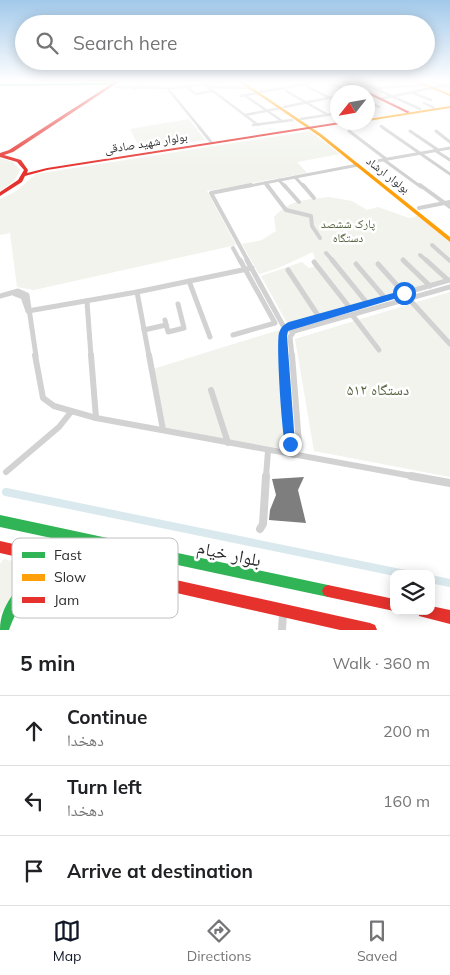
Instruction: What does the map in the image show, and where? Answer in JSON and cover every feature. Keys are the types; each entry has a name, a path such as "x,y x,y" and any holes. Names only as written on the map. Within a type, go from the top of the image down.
{"main road":[{"path":"14,154 72,110"},
{"path":"0,156 14,154 78,110"},
{"path":"285,110 305,124 330,124"},
{"path":"403,110 408,112"},
{"path":"375,118 413,110"},
{"path":"375,118 427,110"},
{"name":"بولوار شهید صادقی","path":"25,171 182,147 305,124"},
{"name":"بولوار شهید صادقی","path":"182,147 305,124 330,124"},
{"name":"بولوار ارشاد","path":"305,124 323,134 419,208 450,238"},
{"name":"بولوار ارشاد","path":"305,124 450,238"},
{"path":"323,134 330,125"},
{"path":"0,194 14,187 25,171 14,154"},
{"name":"بلوار خیام","path":"0,521 80,538"},
{"name":"بلوار خیام","path":"178,559 390,604"},
{"path":"178,587 370,630"},
{"path":"2,630 12,605"},
{"path":"435,614 450,617"}],"street":[{"path":"185,110 211,142"},
{"path":"239,110 258,125"},
{"path":"245,115 269,110"},
{"path":"321,110 328,115"},
{"path":"266,111 282,121"},
{"path":"253,125 282,121 305,124 328,115"},
{"path":"381,126 450,174"},
{"path":"349,131 385,160 450,207"},
{"path":"410,132 450,160"},
{"path":"436,132 450,142"},
{"path":"371,162 450,148"},
{"path":"358,165 211,193 285,329 294,331 353,316 409,299 449,282"},
{"path":"295,177 314,198"},
{"path":"279,180 299,202"},
{"path":"265,183 286,210 311,216 312,226 320,238"},
{"path":"419,208 450,202"},
{"path":"432,245 450,261"},
{"path":"232,248 275,323 233,335"},
{"path":"326,253 367,303"},
{"path":"420,255 449,282"},
{"path":"404,260 430,286"},
{"path":"314,262 350,308"},
{"path":"356,264 385,298"},
{"path":"378,264 404,293"},
{"path":"28,312 72,302 137,292 253,269"},
{"path":"288,270 319,317"},
{"path":"189,281 210,337"},
{"path":"294,455 290,444 284,372 282,336 285,329 367,303 449,282"},
{"path":"137,292 163,430"},
{"path":"0,297 12,295 23,297 28,312 40,388 44,398 54,406 96,418 450,484"},
{"path":"409,299 450,344"},
{"path":"87,302 96,418"},
{"path":"144,330 166,322 168,332 184,328 178,304"},
{"path":"353,316 379,350"},
{"path":"294,331 290,337 298,444 294,455"},
{"path":"211,390 228,443"},
{"path":"6,472 59,427 71,412"},
{"path":"260,530 263,524 268,451"},
{"path":"282,630 283,610"}],"green space":[{"path":"189,119 205,140 141,150 130,129"},
{"path":"310,131 340,154 297,162 307,173 207,191 236,245 34,290 17,287 10,233 0,235 0,199 15,192 36,174"},
{"path":"0,158 13,162 20,170 14,181 0,191"},
{"name":"پارک‌ ششصد دستگاه","path":"329,197 352,201 367,210 378,207 409,218 421,215 450,240 450,280 287,323 261,276 302,262 309,268 317,266 313,252 276,269 259,274 242,244 262,240 276,231 274,217 286,207 299,201"},
{"name":"۵۱۲ دستگاه","path":"450,292 450,477 314,451 295,339"},
{"path":"279,330 284,449 165,429 153,369"},
{"path":"4,559 12,561 12,598 0,614 0,564"}],"building":[{"path":"304,477 298,490 306,523 269,520 270,510 276,495 272,479"}],"waterway":[{"path":"6,492 390,571"},
{"path":"435,580 450,583"}],"traffic: fast":[{"path":"0,521 80,538"},
{"path":"178,559 328,591"},
{"path":"2,630 12,608"}],"traffic: slow":[{"path":"283,110 320,135 450,240"},
{"path":"375,119 429,110"}],"traffic: jam":[{"path":"0,155 11,151 74,110"},
{"path":"24,175 47,169 330,125"},
{"path":"0,194 20,181 26,170 19,161 2,156"},
{"path":"0,547 12,550"},
{"path":"178,587 370,630"},
{"path":"328,591 390,604"},
{"path":"435,614 450,617"}],"route":[{"path":"290,444 282,336 285,329 289,326 404,293"}]}
